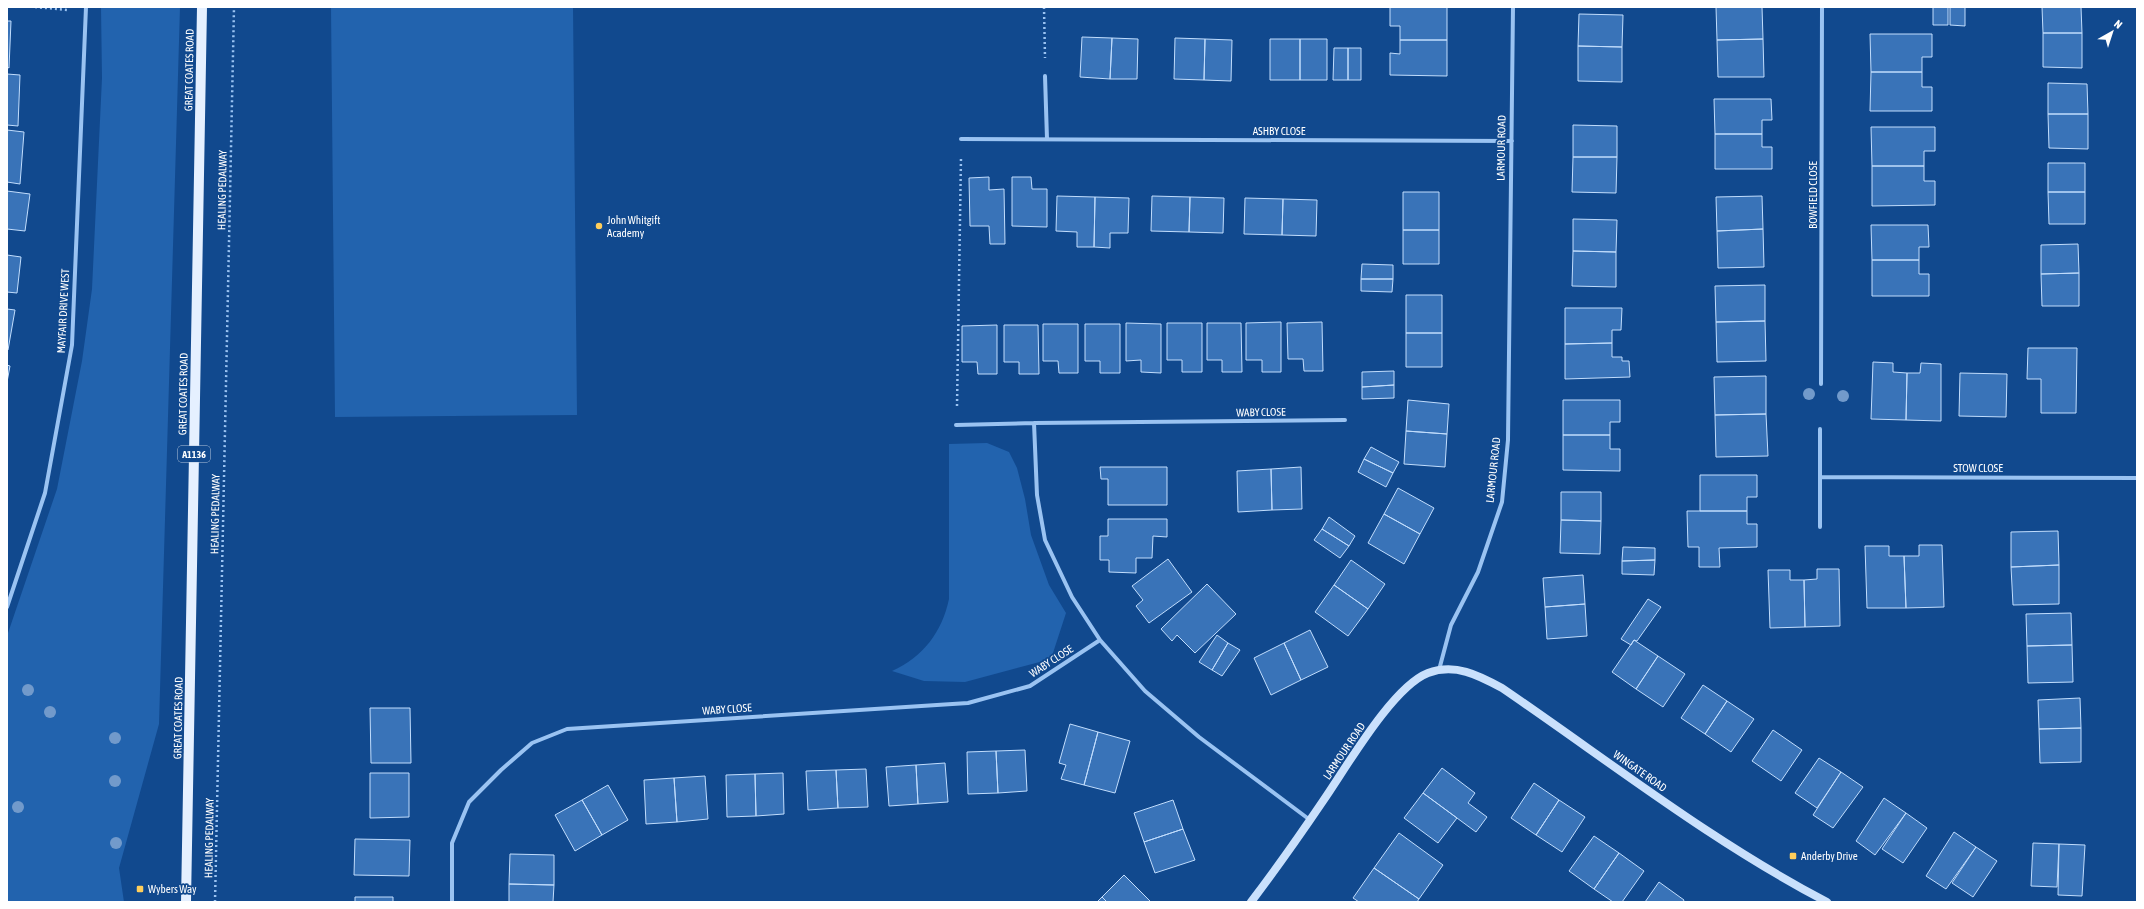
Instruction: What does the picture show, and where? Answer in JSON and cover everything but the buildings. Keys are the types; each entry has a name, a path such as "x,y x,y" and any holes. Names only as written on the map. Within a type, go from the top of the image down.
{"main road":[{"name":"GREAT COATES ROAD","path":"186,902 202,7"}],"street":[{"name":"LARMOUR ROAD","path":"1251,902 1310,820 1387,708 1402,690 1413,681 1426,673 1439,670 1451,625 1478,572 1502,502 1508,440 1513,7"},
{"name":"BOWFIELD CLOSE","path":"1822,7 1822,384"},
{"name":"MAYFAIR DRIVE WEST","path":"7,607 45,493 72,345 86,9"},
{"path":"1045,76 1047,140"},
{"name":"ASHBY CLOSE","path":"961,139 1512,141"},
{"name":"WABY CLOSE","path":"956,425 1345,420"},
{"path":"1034,423 1037,495 1045,540 1062,577 1100,640 1145,691 1199,737 1310,820"},
{"path":"1820,429 1820,527"},
{"name":"STOW CLOSE","path":"1820,477 2137,478"},
{"name":"WABY CLOSE","path":"452,902 452,843 470,802 501,770 532,743 567,729 968,702 1030,686 1100,640"},
{"name":"WINGATE ROAD","path":"1439,670 1459,669 1479,675 1502,688 1731,847 1785,880 1827,902"}],"path":[{"path":"35,7 86,9"},
{"name":"HEALING PEDALWAY","path":"215,902 234,7"},
{"path":"1044,7 1045,76"},
{"path":"956,425 961,139"}],"shaded area":[{"path":"101,7 180,7 159,724 119,868 124,902 7,902 7,636 57,489 82,361 92,289 102,78"},
{"path":"331,7 573,7 577,415 335,417"},
{"path":"987,443 1009,452 1017,468 1025,499 1031,535 1049,585 1066,613 1051,659 965,682 924,681 892,671 922,651 936,633 946,611 949,599 949,444"}],"place":[{"name":"John Whitgift Academy","path":"599,226"},
{"name":"Anderby Drive","path":"1793,856"},
{"name":"Wybers Way","path":"140,889"}]}
